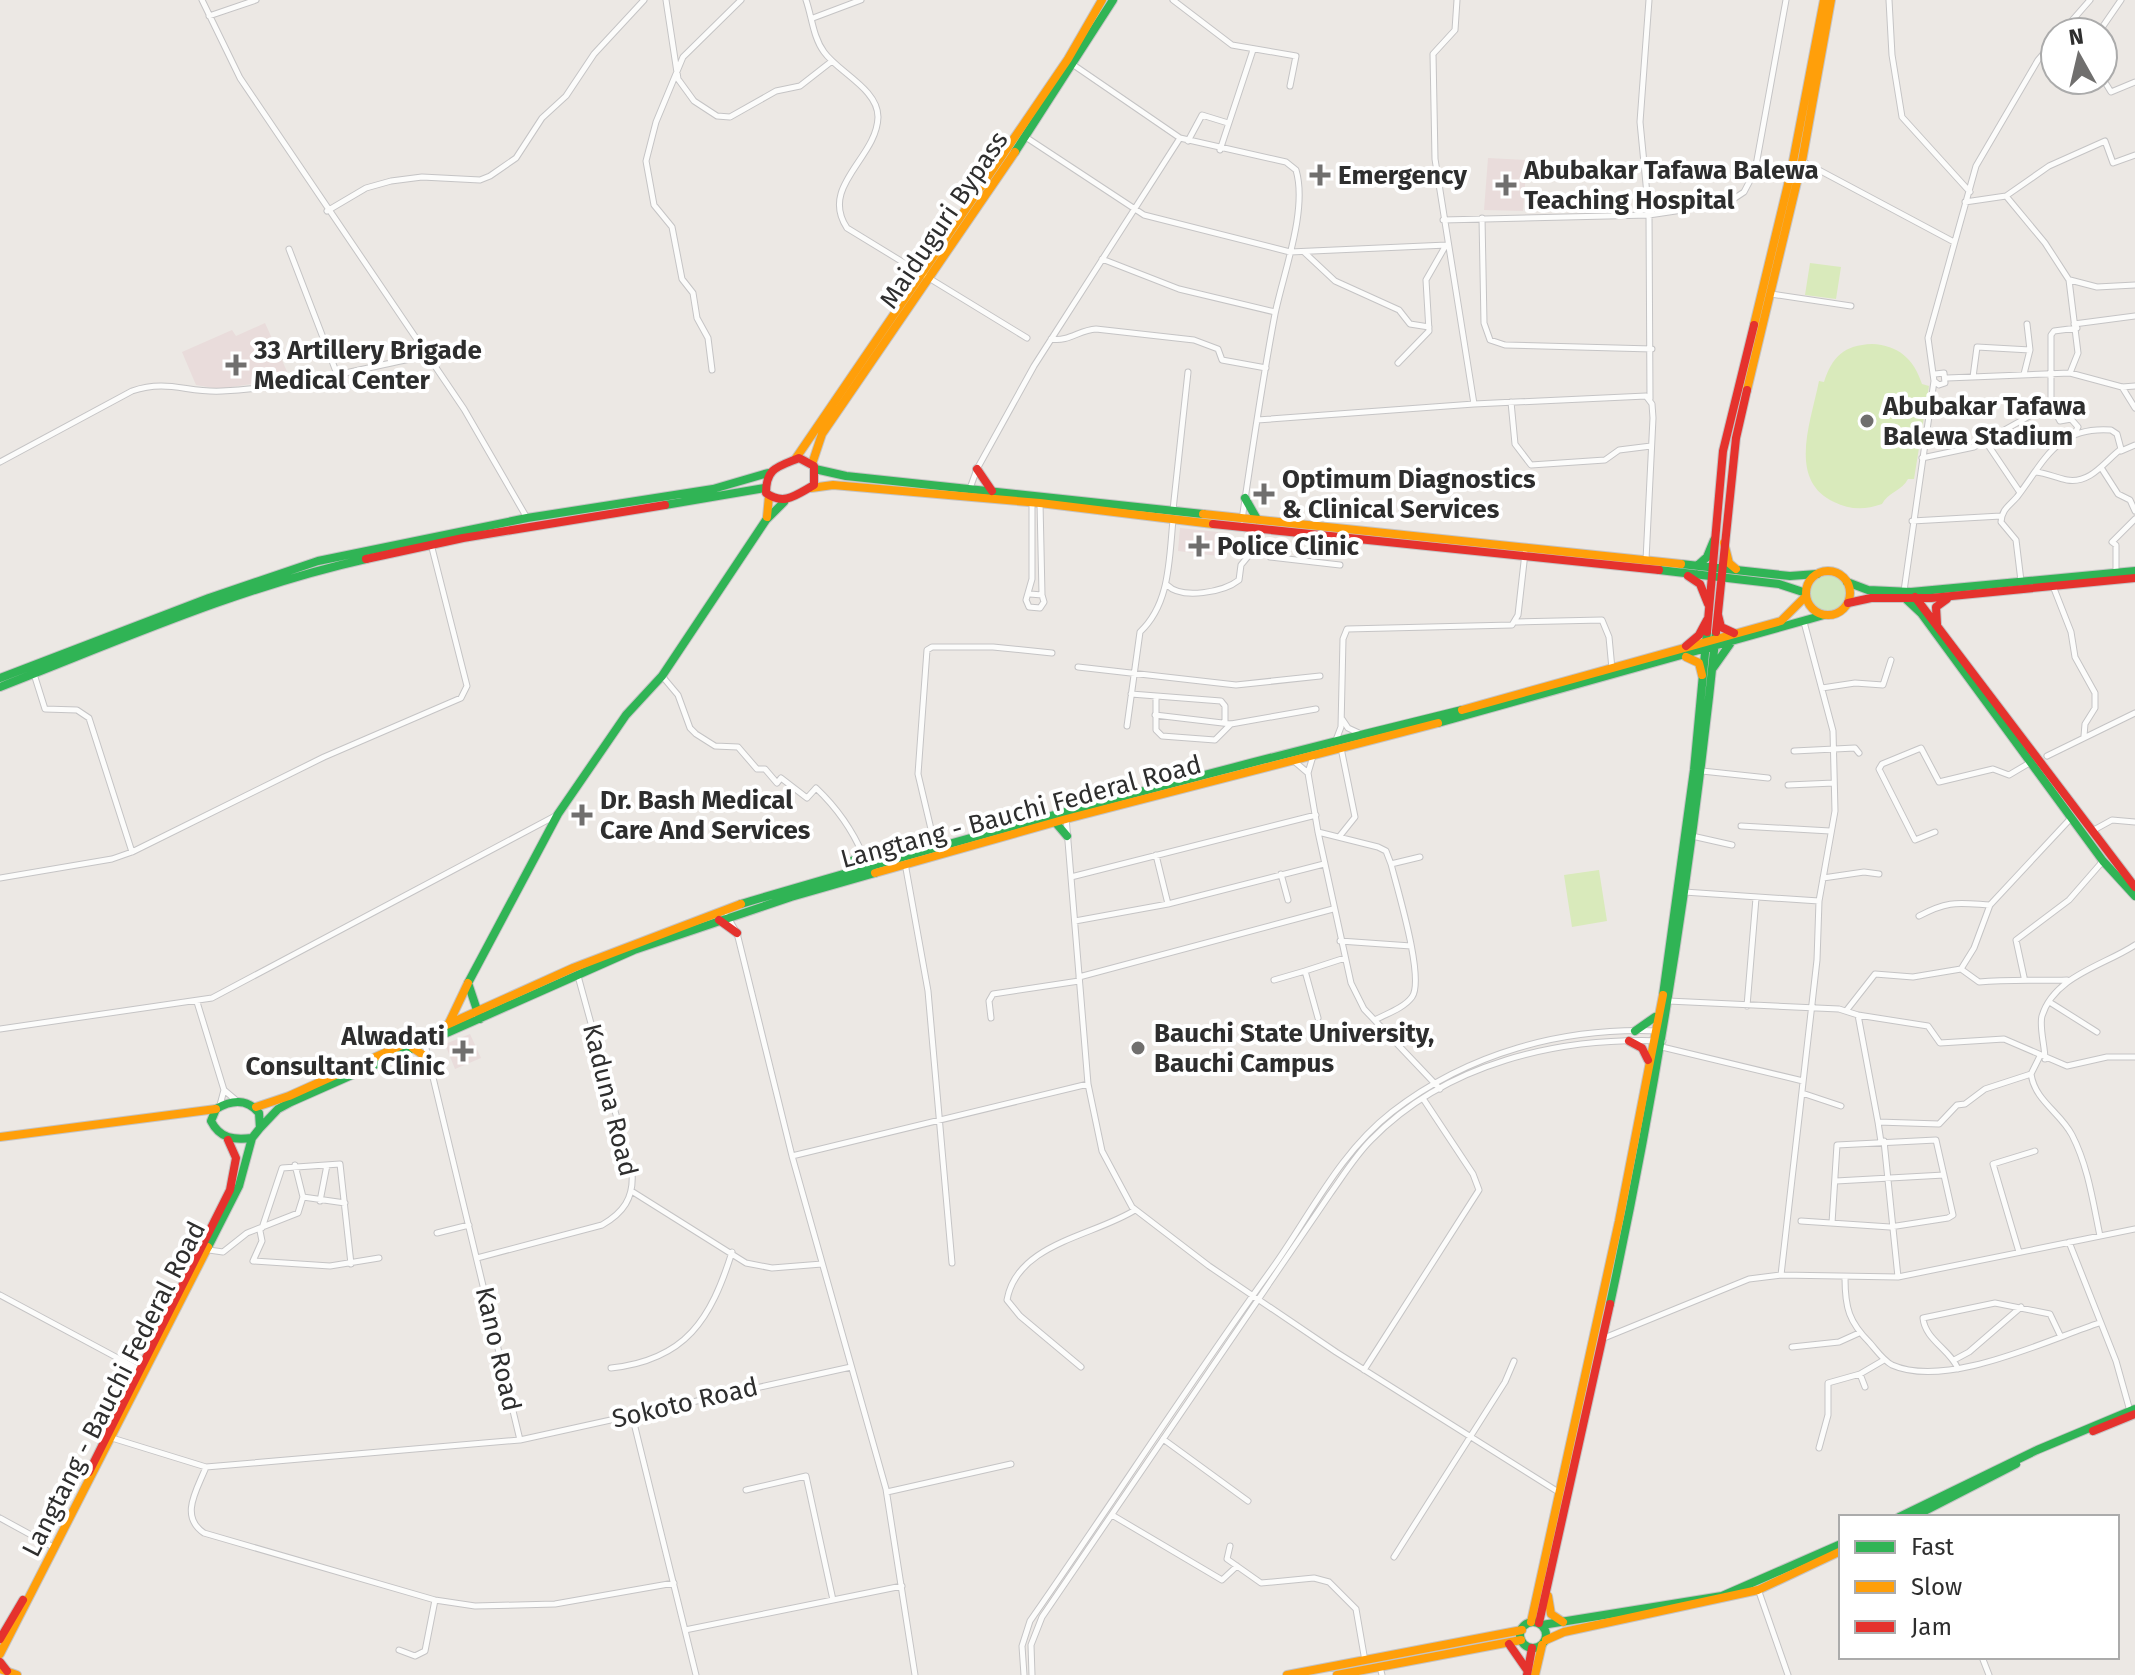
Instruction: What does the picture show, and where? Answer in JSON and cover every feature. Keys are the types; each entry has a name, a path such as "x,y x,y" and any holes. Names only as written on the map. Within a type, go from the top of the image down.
{"main road":[{"name":"Maiduguri Bypass","path":"1022,135 1102,0"},
{"name":"Maiduguri Bypass","path":"796,458 1074,65 1113,0"},
{"path":"1530,1673 1544,1642 1537,1624 1560,1493 1649,1062 1659,1038 1657,1014 1684,892 1698,770 1708,604 1727,431 1798,160 1824,0"},
{"path":"1537,1624 1547,1593 1604,1338 1668,1001 1713,668 1736,438 1771,294 1831,0"},
{"name":"Maiduguri Bypass","path":"814,467 822,434 925,275"},
{"path":"0,678 65,658 226,596 305,573 527,518 713,489 768,473 796,458 837,475 968,494 1525,553 1680,573 1722,573 1779,584 1806,595"},
{"path":"811,488 816,482 814,467"},
{"path":"977,469 993,491"},
{"path":"766,520 768,473"},
{"path":"449,1023 558,814 626,715 662,676 766,520 784,502 811,488 833,485 968,494 993,491 1173,515"},
{"path":"430,540 767,492 784,502"},
{"path":"1245,498 1257,524"},
{"path":"1697,566 1707,557 1714,540"},
{"path":"1724,543 1729,563 1741,571"},
{"path":"1525,553 1646,560 1697,566 1711,572"},
{"path":"1722,573 1741,571 1790,576 1833,572 1847,582 1868,590 1910,596 2021,581 2135,571"},
{"path":"1680,573 1700,584 1708,604"},
{"path":"1817,574 1809,582 1806,595 1810,607 1824,615 1838,613 1848,603 1871,598 1956,595 2135,578"},
{"path":"1847,582 1848,603"},
{"name":"Langtang - Bauchi Federal Road","path":"1735,638 1781,621 1806,595"},
{"path":"1937,624 1935,612 1939,603 1956,595"},
{"path":"1910,596 1937,624 2135,887"},
{"path":"1910,596 2103,861 2135,896"},
{"path":"1713,668 1735,638 1725,631 1718,615"},
{"name":"Langtang - Bauchi Federal Road","path":"0,1654 112,1438 143,1371 209,1250 239,1186 252,1138 278,1109 413,1048 449,1023 478,1015 578,976 634,950 935,846 1375,735 1824,615"},
{"path":"1702,675 1695,660 1678,654 1699,635 1707,620"},
{"name":"Langtang - Bauchi Federal Road","path":"1237,770 1314,755 1361,734 1375,735 1612,669 1678,654"},
{"path":"0,687 65,658"},
{"name":"Langtang - Bauchi Federal Road","path":"256,1107 281,1100 423,1039 653,934 847,871 859,872 905,863 1055,822 1066,815"},
{"path":"1055,822 1067,836"},
{"path":"847,871 852,861 863,855"},
{"path":"724,919 737,933"},
{"path":"468,983 478,1015"},
{"path":"1635,1031 1649,1025 1657,1014"},
{"path":"1629,1041 1642,1048 1649,1062"},
{"path":"413,1048 429,1059"},
{"path":"0,1137 199,1113 237,1101 256,1107 260,1128"},
{"path":"211,1121 218,1107"},
{"path":"199,1113 228,1140 252,1138"},
{"name":"Langtang - Bauchi Federal Road","path":"0,1639 55,1548 230,1190 238,1162 237,1152 228,1140"},
{"path":"1915,1515 2038,1453 2133,1412"},
{"path":"1532,1648 1564,1632 1757,1587 1839,1545"},
{"path":"1287,1675 1522,1630 1537,1624 1566,1623 1722,1596 1757,1587 1839,1552"},
{"path":"1547,1593 1551,1614 1566,1623"},
{"path":"1521,1640 1522,1630"},
{"path":"1337,1675 1385,1671 1521,1640 1532,1648"},
{"path":"1506,1643 1516,1648 1530,1673"},
{"path":"1530,1673 1532,1648"},
{"path":"0,1662 3,1670 17,1675"}],"street":[{"path":"202,0 240,78 327,211 464,409 527,518"},
{"path":"209,16 256,0"},
{"path":"327,211 366,188 391,181 422,177 480,180 490,176 516,158 542,118 566,96 594,54 644,0"},
{"path":"666,0 676,73 694,101 724,118 776,91 803,84 832,61"},
{"path":"712,370 708,338 697,318 693,293 682,279 672,227 654,205 646,161 656,122 683,57 741,0"},
{"path":"806,0 818,41 832,61 871,99 878,112 876,128 838,199 839,214 847,228 1027,338"},
{"path":"813,18 861,0"},
{"path":"1173,0 1228,43 1296,56 1290,86"},
{"path":"1457,0 1455,30 1435,48 1432,60 1435,159 1474,404"},
{"path":"1646,560 1652,349 1649,215 1640,122 1649,0"},
{"path":"1443,220 1649,215 1732,200 1750,185 1786,0"},
{"path":"1889,0 1892,55 1902,117 1970,193"},
{"path":"2076,16 2090,0"},
{"path":"1220,150 1253,50"},
{"path":"1932,397 1941,385 1940,375 1931,364 1928,338 1964,202 1970,193 1978,161 2039,59"},
{"path":"1074,65 1180,138 1220,150 1286,162 1296,170 1299,191 1290,252 1275,312 1242,522"},
{"path":"1188,141 1202,115 1228,123"},
{"path":"1022,135 1133,211 1290,252 1447,245"},
{"path":"968,494 977,469 1051,339 1180,138"},
{"path":"1964,202 2006,196 2049,166 2105,141 2113,163 2135,155"},
{"path":"1798,160 1954,242"},
{"path":"2006,196 2045,243 2069,280 2078,353 2070,373"},
{"path":"1482,218 1484,323 1490,340 1505,345 1652,349"},
{"path":"1398,363 1422,341 1429,327 1426,280 1430,267 1447,245"},
{"path":"289,249 337,374"},
{"path":"1303,251 1335,281 1399,310 1410,324 1429,327"},
{"path":"1102,259 1179,289 1275,312"},
{"path":"2069,280 2105,288 2135,285"},
{"path":"1771,294 1851,306"},
{"path":"2001,516 2052,447 2077,434 2078,427 2071,419 2060,421 2051,404 2052,333 2135,316"},
{"path":"2024,374 2030,350 2027,324"},
{"path":"1051,339 1066,340 1082,330 1096,329 1194,340 1218,349 1222,360 1266,368"},
{"path":"1973,377 1977,347 2030,350"},
{"path":"0,462 132,391 150,385 221,391 337,374 428,355"},
{"path":"1127,726 1140,632 1152,623 1167,585 1188,372"},
{"path":"1940,375 1959,378 2070,373 2122,387 2135,386"},
{"path":"1910,596 1912,521 1932,397 1940,375"},
{"path":"2122,387 2135,408"},
{"path":"1257,420 1511,402 1636,396 1650,399"},
{"path":"1511,402 1515,444 1531,465 1605,460 1619,450 1651,446"},
{"path":"1922,458 1986,442 2051,404"},
{"path":"2036,472 2073,480 2102,469 2121,444 2111,430 2092,430 2069,437"},
{"path":"1986,442 2019,491"},
{"path":"2117,452 2135,445"},
{"path":"2102,469 2118,494 2130,500 2135,511"},
{"path":"1036,502 1042,606 1032,609 1027,604 1036,502"},
{"path":"1912,521 2001,516"},
{"path":"2001,516 2016,540 2021,581"},
{"path":"2116,573 2116,545 2112,542 2135,519"},
{"path":"1257,524 1259,543 1277,559 1340,565"},
{"path":"0,878 112,859 132,852 324,757 465,695 467,686 430,540"},
{"path":"1167,585 1179,592 1226,589 1239,580 1240,568 1259,543"},
{"path":"1516,622 1525,553"},
{"path":"1031,566 1039,566"},
{"path":"2053,586 2071,632 2075,657 2095,693 2095,708 2085,724 2084,736"},
{"path":"1030,594 1042,595"},
{"path":"1339,837 1355,817 1339,744 1343,639 1347,629 1505,626 1516,622 1602,620 1609,637 1612,669"},
{"path":"1781,1275 1811,1007 1819,901 1835,811 1833,731 1804,622"},
{"path":"935,846 918,774 927,650 932,647 987,647 1052,653"},
{"path":"1822,688 1855,683 1883,685 1891,660"},
{"path":"1078,667 1236,685 1320,676"},
{"path":"34,674 45,709 77,710 89,718 132,852"},
{"path":"662,676 678,695 690,728 696,734 715,746 738,747 757,769 765,769 777,783 781,778 807,798 816,788 851,829 863,855 859,872"},
{"path":"1131,694 1221,701 1228,724 1215,740 1162,736 1156,730 1156,696"},
{"path":"1155,715 1228,724 1316,709"},
{"path":"2047,756 2135,713"},
{"path":"1342,718 1348,728 1361,734"},
{"path":"1794,751 1855,748 1859,753"},
{"path":"1935,832 1915,840 1879,769 1882,764 1921,748 1939,782 1993,769 2007,776 2031,762"},
{"path":"1314,755 1308,773 1318,832 1340,941 1357,998 1440,1089"},
{"path":"1293,760 1308,773"},
{"path":"1698,770 1768,778"},
{"path":"1788,785 1834,783"},
{"path":"0,1029 212,998 558,814"},
{"path":"1066,815 1088,1084 1102,1151 1135,1210 1250,1295 1560,1493"},
{"path":"1071,877 1316,815"},
{"path":"1961,969 1974,948 1990,905 2072,817"},
{"path":"2092,832 2112,820 2135,822"},
{"path":"1741,826 1830,831"},
{"path":"1318,832 1378,847 1386,851 1391,864 1411,946 1414,994 1375,1020"},
{"path":"1692,836 1732,845"},
{"path":"1156,855 1168,904"},
{"path":"1391,864 1420,857"},
{"path":"2024,977 2016,940 2069,900 2103,861"},
{"path":"905,863 928,991 952,1263"},
{"path":"1075,921 1168,904 1324,864"},
{"path":"1823,878 1864,872 1879,874"},
{"path":"1281,874 1288,900"},
{"path":"1684,892 1819,901"},
{"path":"1747,1006 1756,898"},
{"path":"1919,916 1941,904 1956,901 1990,905"},
{"path":"991,1018 989,1001 993,994 1079,979 1333,909"},
{"path":"721,910 724,919"},
{"path":"737,933 792,1156 887,1492 915,1675"},
{"path":"1340,941 1411,946"},
{"path":"1846,1011 1875,974 1913,977 1961,969 1979,982 2024,977 2034,981 2068,980 2111,961 2135,945"},
{"path":"1274,980 1345,958"},
{"path":"1305,971 1318,1018"},
{"name":"Kaduna Road","path":"477,1258 602,1225 617,1214 633,1192 632,1173 578,976"},
{"path":"1878,1122 1939,1124 1957,1105 1965,1104 1985,1089 2031,1074 2042,1058 2041,1019 2068,980"},
{"path":"1668,1001 1846,1011 1928,1026 1936,1041 1942,1043 2004,1039 2042,1058 2067,1066 2107,1057 2135,1057"},
{"path":"197,1002 224,1090 237,1101"},
{"path":"2051,1003 2097,1032"},
{"path":"1858,1015 1882,1142 1898,1277"},
{"path":"1024,1675 1022,1646 1030,1621 1250,1295 1364,1136 1435,1082 1527,1044 1635,1031 1803,1081"},
{"path":"1032,1675 1031,1645 1036,1628 1362,1151 1398,1117 1440,1089 1478,1070 1535,1050 1659,1038"},
{"name":"Kano Road","path":"423,1039 520,1440"},
{"path":"2031,1074 2040,1099 2070,1132 2087,1172 2100,1236"},
{"path":"792,1156 1088,1084"},
{"path":"218,1107 224,1090"},
{"path":"1802,1093 1841,1106"},
{"path":"1364,1370 1479,1190 1473,1174 1424,1100"},
{"path":"1801,1221 1890,1227 1953,1215 1936,1140 1837,1145 1832,1223"},
{"path":"2019,1252 1993,1164 2035,1151"},
{"path":"209,1250 223,1252 247,1233 298,1213 303,1197 295,1165"},
{"path":"351,1264 342,1166 295,1165 282,1168 261,1230 262,1241 253,1261 351,1264 379,1258"},
{"path":"320,1201 327,1165"},
{"path":"1836,1181 1944,1175"},
{"path":"633,1192 746,1263 772,1268 822,1264"},
{"path":"303,1197 345,1203"},
{"path":"1081,1367 1020,1316 1007,1300 1009,1286 1015,1275 1040,1254 1135,1210"},
{"path":"437,1233 469,1225"},
{"path":"1604,1338 1749,1279 1781,1275 1898,1277 2135,1229"},
{"path":"2069,1242 2133,1412"},
{"path":"611,1368 644,1364 686,1341 715,1302 732,1252"},
{"path":"1845,1278 1845,1309 1859,1333 1884,1360 1916,1371 1958,1369 2099,1323"},
{"path":"0,1295 143,1371"},
{"path":"1958,1369 1954,1360 1930,1334 1923,1318 1995,1303 2050,1314 2060,1335"},
{"path":"1954,1360 1969,1352 2021,1307"},
{"path":"1792,1347 1839,1342 1859,1333"},
{"path":"1819,1448 1828,1415 1828,1383 1860,1374 1884,1360"},
{"path":"1394,1557 1472,1436 1514,1361"},
{"name":"Sokoto Road","path":"206,1467 520,1440 851,1367"},
{"path":"1860,1374 1865,1387"},
{"path":"632,1415 696,1675"},
{"path":"112,1438 206,1467 190,1514 194,1526 204,1533 435,1600 475,1606 555,1604 674,1583"},
{"path":"1163,1439 1248,1501"},
{"path":"887,1492 1011,1464"},
{"path":"746,1490 806,1476 833,1600"},
{"path":"1112,1515 1222,1580 1237,1566"},
{"path":"0,1518 55,1548"},
{"path":"1230,1546 1227,1559 1261,1583 1314,1578 1329,1582 1356,1609 1365,1661"},
{"path":"685,1630 902,1586"},
{"path":"1757,1587 1788,1675"},
{"path":"399,1650 415,1656 425,1651 435,1600"}],"shaded area":[{"name":"Abubakar Tafawa Balewa Teaching Hospital","path":"1488,158 1527,160 1523,211 1484,210"},
{"name":"33 Artillery Brigade Medical Center","path":"265,323 290,378 219,389 196,385 182,352 232,330 236,336"},
{"name":"Police Clinic","path":"1180,528 1218,532 1218,556 1178,551"},
{"name":"Alwadati Consultant Clinic","path":"470,1034 481,1058 455,1069 445,1044"}],"green space":[{"path":"1810,263 1841,267 1836,299 1805,295"},
{"name":"Abubakar Tafawa Balewa Stadium","path":"1872,344 1890,347 1904,355 1922,384 1929,386 1914,479 1908,479 1882,504 1852,508 1834,502 1820,492 1811,480 1806,465 1808,432 1819,381 1824,382 1835,359 1854,347"},
{"path":"1827,574 1841,579 1846,593 1841,607 1827,612 1813,607 1808,593 1813,579"},
{"path":"1599,870 1607,921 1572,927 1564,875"}],"traffic: fast":[{"path":"1015,152 1113,0"},
{"path":"815,469 846,476 1203,514"},
{"path":"0,678 209,598 318,561 527,518 713,489 768,473"},
{"path":"665,505 765,488"},
{"path":"1245,498 1257,519"},
{"path":"480,1019 468,983 558,814 626,715 662,676 766,520 784,502"},
{"path":"1697,566 1707,557 1714,540"},
{"path":"0,687 227,599 366,559"},
{"path":"1681,564 1790,576 1817,574"},
{"path":"1659,570 1779,584 1806,593"},
{"path":"1847,582 1868,590 1911,592 2135,571"},
{"path":"1906,599 1921,613 2103,861 2135,896"},
{"path":"1438,723 1824,615"},
{"path":"1663,995 1694,770 1707,632"},
{"path":"1610,1304 1644,1137 1672,969 1716,632"},
{"path":"1713,668 1730,644"},
{"path":"741,904 1100,802 1462,710"},
{"path":"1055,822 1067,836"},
{"path":"847,871 852,861 863,855"},
{"path":"260,1128 278,1109 291,1102 634,950 791,897 875,873"},
{"path":"1635,1031 1655,1017"},
{"path":"208,1247 239,1186 252,1138 260,1128 259,1113 249,1105 233,1102 216,1109 211,1121 219,1132 233,1138 252,1138"},
{"path":"1903,1515 2037,1450 2135,1409"},
{"path":"1917,1515 2016,1464"},
{"path":"1542,1625 1722,1596 1839,1545"},
{"path":"1533,1622 1542,1626 1546,1635 1542,1644 1533,1648 1524,1644 1520,1635 1524,1626 1533,1622"}],"traffic: slow":[{"path":"796,458 1068,59 1102,0"},
{"path":"1754,325 1791,172 1824,0"},
{"path":"1747,390 1802,161 1831,0"},
{"path":"812,464 822,434 1015,152"},
{"path":"811,488 833,485 1040,503 1213,524"},
{"path":"767,517 769,496"},
{"path":"1203,514 1681,564"},
{"path":"1724,543 1729,563 1736,569"},
{"path":"1828,571 1844,577 1850,593 1844,609 1828,615 1812,609 1806,593 1812,577 1828,571"},
{"path":"1462,710 1781,621 1806,596"},
{"path":"1686,657 1699,663 1702,675"},
{"path":"875,873 1066,819 1438,723"},
{"path":"256,1107 289,1096 573,968 741,904"},
{"path":"449,1023 468,983"},
{"path":"1531,1622 1619,1221 1663,995"},
{"path":"413,1048 429,1059"},
{"path":"0,1137 216,1109"},
{"path":"0,1654 208,1247"},
{"path":"1546,1640 1564,1632 1758,1590 1839,1552"},
{"path":"1548,1596 1551,1614 1563,1622"},
{"path":"1287,1675 1522,1630"},
{"path":"1337,1675 1521,1640"},
{"path":"1535,1675 1542,1645"},
{"path":"0,1669 17,1675"}],"traffic: jam":[{"path":"1707,632 1723,451 1754,325"},
{"path":"1716,632 1736,438 1747,390"},
{"path":"799,458 814,466 814,485 784,499 766,493 771,473 799,458"},
{"path":"977,469 992,491"},
{"path":"366,559 463,538 665,505"},
{"path":"1213,524 1659,570"},
{"path":"1688,576 1700,584 1708,604"},
{"path":"1848,603 1871,598 1931,598 2135,578"},
{"path":"1915,597 2135,887"},
{"path":"1937,624 1936,607 1947,599"},
{"path":"1718,615 1721,627 1734,633"},
{"path":"1686,646 1699,635 1707,620"},
{"path":"719,920 737,933"},
{"path":"1629,1041 1642,1048 1648,1060"},
{"path":"89,1472 230,1190 236,1158 228,1140"},
{"path":"1539,1623 1610,1304"},
{"path":"2093,1431 2135,1414"},
{"path":"0,1639 23,1600"},
{"path":"1509,1644 1527,1670"},
{"path":"1527,1675 1532,1648"},
{"path":"0,1662 7,1671"}],"place":[{"name":"Emergency","path":"1320,175"},
{"name":"Abubakar Tafawa Balewa Teaching Hospital","path":"1506,185"},
{"name":"33 Artillery Brigade Medical Center","path":"236,365"},
{"name":"Abubakar Tafawa Balewa Stadium","path":"1867,421"},
{"name":"Optimum Diagnostics & Clinical Services","path":"1264,494"},
{"name":"Police Clinic","path":"1199,546"},
{"name":"Dr. Bash Medical Care And Services","path":"582,815"},
{"name":"Bauchi State University, Bauchi Campus","path":"1138,1048"},
{"name":"Alwadati Consultant Clinic","path":"463,1051"}]}
